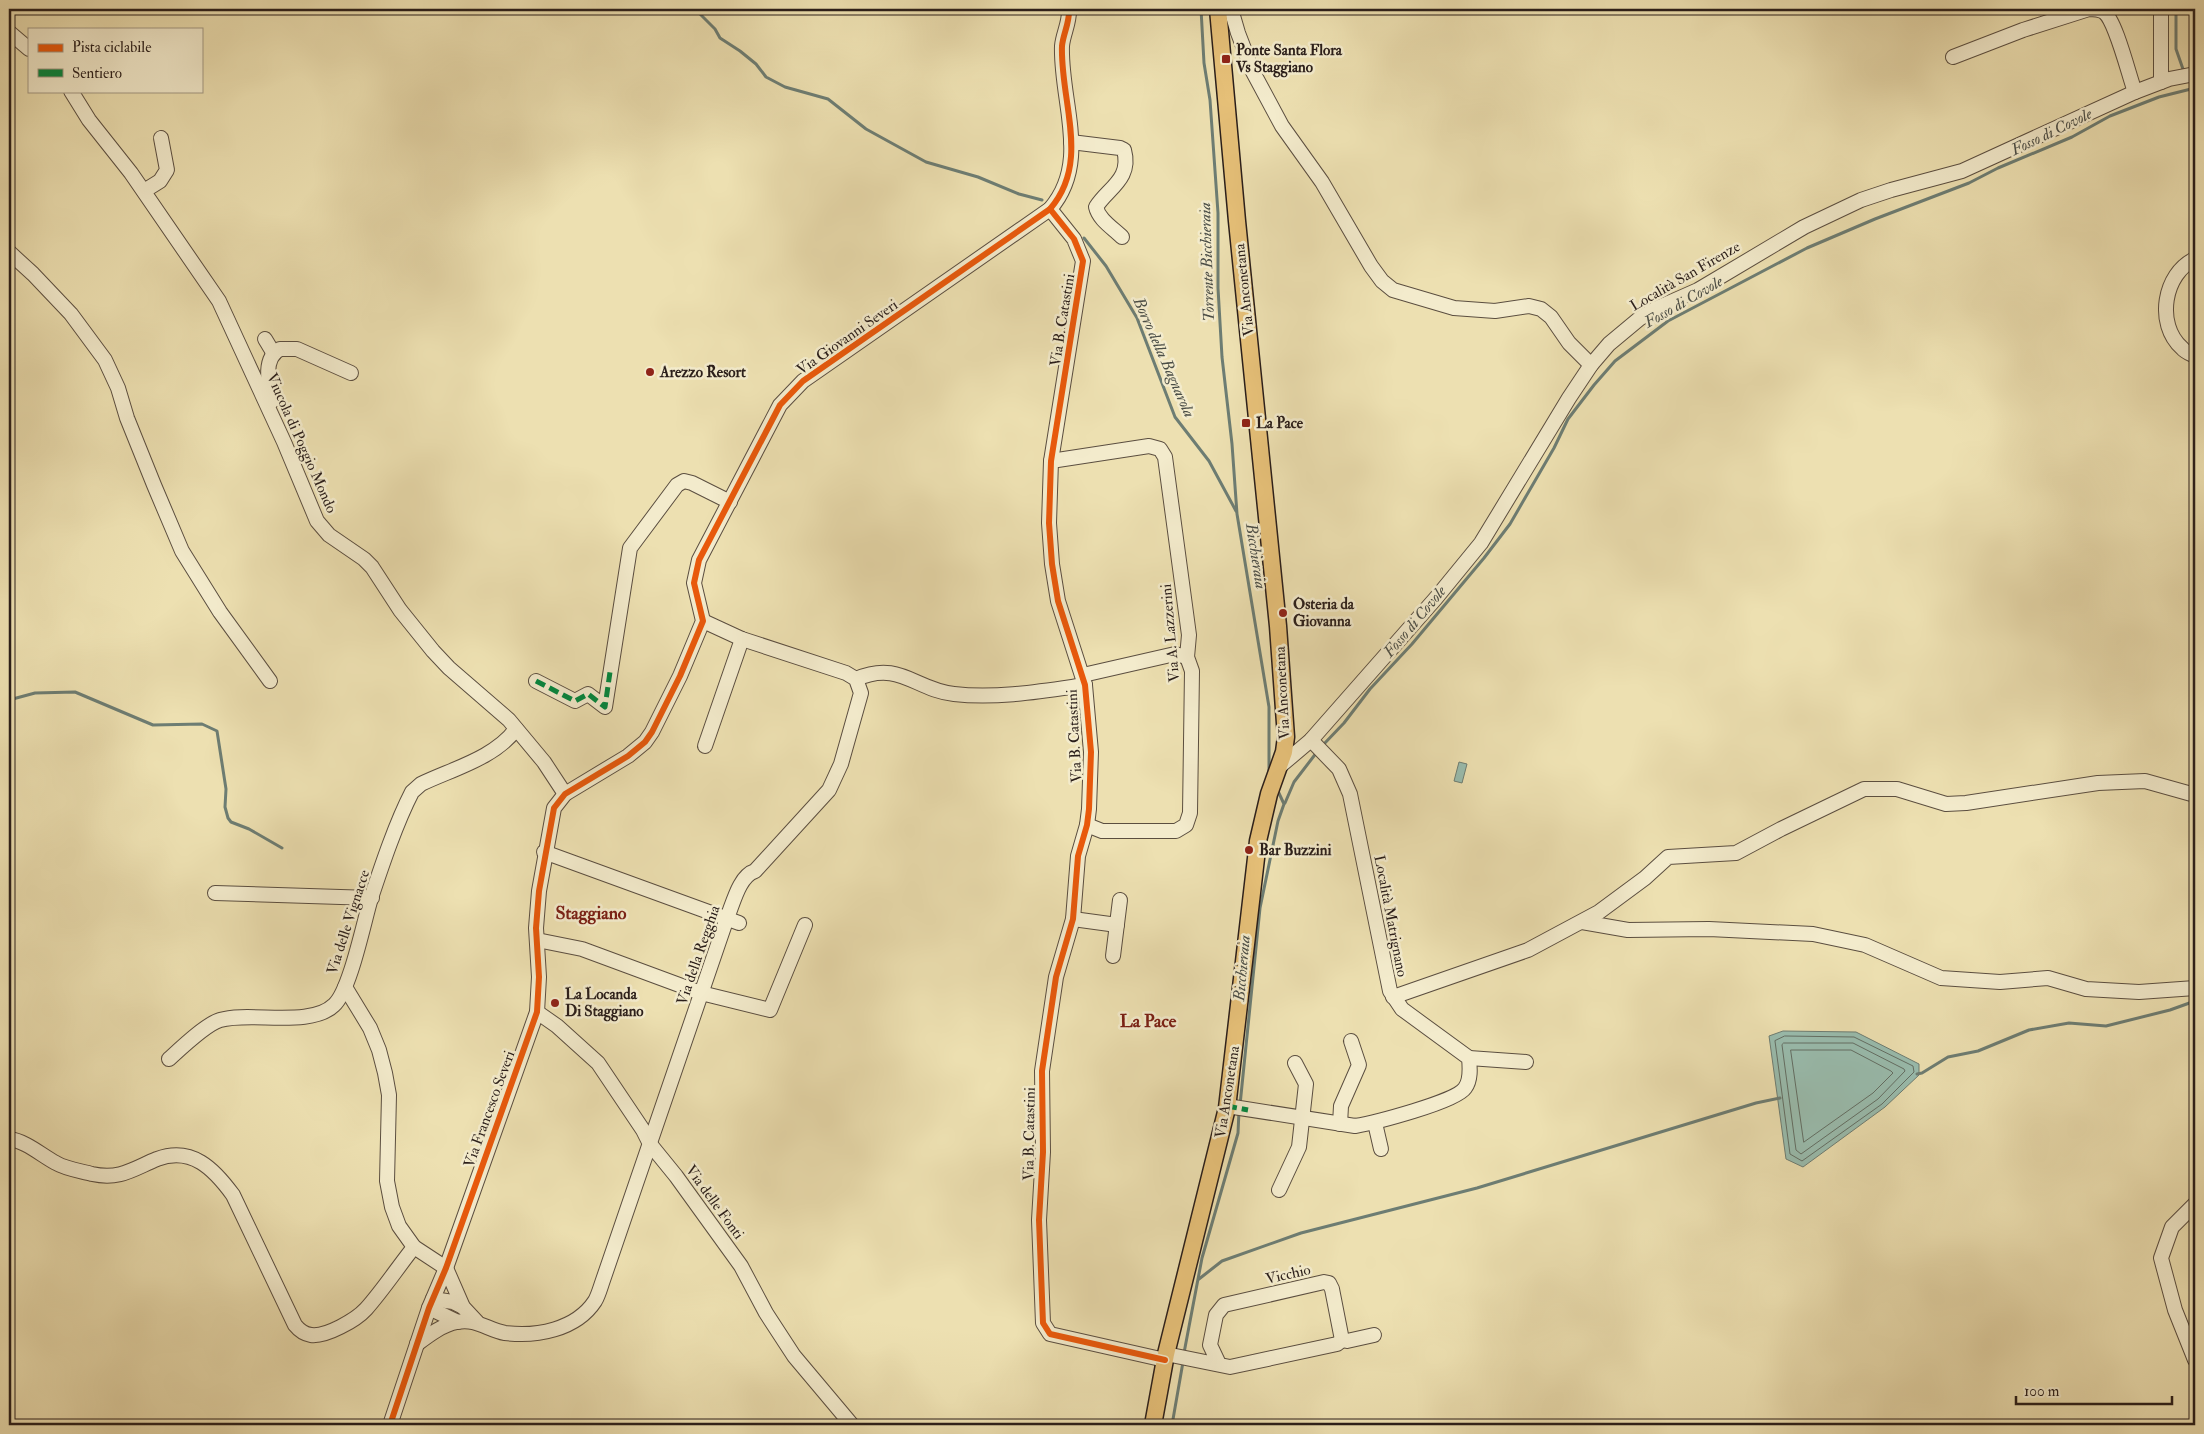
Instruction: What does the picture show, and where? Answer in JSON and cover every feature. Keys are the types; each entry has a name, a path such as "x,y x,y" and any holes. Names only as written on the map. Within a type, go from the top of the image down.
{"main road":[{"name":"Via Anconetana","path":"1153,1425 1227,1106 1258,842 1269,794 1279,768 1286,737 1280,655 1218,9"}],"street":[{"path":"1231,9 1253,72 1282,126 1322,182 1371,266 1382,280 1393,290 1454,308 1495,311 1529,306 1541,309 1551,317 1569,343 1592,365"},
{"path":"1953,57 2023,30 2089,9 2097,9 2103,12 2112,24 2134,92"},
{"path":"2161,9 2161,82"},
{"name":"Via Giovanni Severi","path":"703,621 694,583 699,560 780,405 803,381 1050,209 1066,187 1070,173 1072,142 1062,44 1071,11"},
{"path":"9,32 28,48"},
{"name":"Località San Firenze","path":"1279,768 1313,743 1481,543 1569,398 1592,365 1609,344 1639,320 1655,309 1698,290 1804,227 1860,200 1962,171 2134,92 2161,82 2195,74"},
{"name":"Viucola di Poggio Mondo","path":"72,92 89,120 144,191 220,300 281,433 317,521 329,535 364,559 372,567 400,610 433,651 449,668 509,720 544,762 565,794"},
{"path":"144,191 160,181 167,170 161,138"},
{"path":"1072,142 1124,150 1125,163 1120,181 1096,207 1097,213 1102,219 1122,237"},
{"name":"Via B. Catastini","path":"1050,209 1074,239 1083,261 1051,462 1048,523 1058,601 1084,680 1091,752 1087,825 1078,856 1074,920 1056,977 1042,1071 1043,1152 1039,1220 1043,1323 1050,1334 1168,1357"},
{"path":"9,252 34,274 71,314 88,334 105,360 118,388 154,485 182,551 220,612 270,681"},
{"path":"2195,259 2185,263 2172,281 2165,304 2167,321 2174,338 2182,349 2195,356"},
{"path":"265,339 274,354"},
{"path":"281,433 268,378 270,363 274,354 284,348 297,349 351,373"},
{"name":"Via A. Lazzerini","path":"1051,462 1149,446 1157,447 1163,453 1170,484 1189,635 1187,657 1192,671 1192,718 1190,813 1186,825 1176,831 1102,831 1087,825"},
{"path":"536,681 575,700 588,694 605,706 630,548 677,484 684,481 692,482 730,502"},
{"path":"565,794 610,768 645,742 680,676 703,621 742,639 846,673 856,679 868,673 885,672 906,676 934,690 955,694 1037,692 1175,654 1187,657"},
{"path":"705,746 742,639"},
{"name":"Via della Regghia","path":"417,1344 437,1330 458,1322 477,1322 504,1333 536,1334 559,1328 582,1316 594,1301 602,1283 701,993 733,921 740,887 749,873 755,870 830,790 841,764 859,704 861,693 856,679"},
{"name":"Via delle Vignacce","path":"168,1059 217,1021 230,1017 257,1018 316,1014 335,1005 344,986 372,898 412,792 421,784 494,749 509,738 516,729"},
{"name":"Località Matrignano","path":"1313,743 1328,756 1342,775 1350,794 1387,981 1393,997 1402,1009 1413,1018 1469,1058"},
{"path":"1393,997 1528,950 1582,922 1645,878 1668,857 1736,854 1781,829 1864,789 1897,789 1946,804 1966,803 2098,783 2145,781 2195,795"},
{"name":"Via Francesco Severi","path":"390,1425 431,1303 446,1268 537,1012 539,977 536,940 538,892 544,852 554,808 565,794"},
{"path":"544,852 733,921"},
{"path":"214,893 372,898"},
{"path":"1113,956 1120,900"},
{"path":"1074,920 1117,925"},
{"path":"1582,922 1628,930 1709,929 1813,934 1865,945 1941,978 2000,982 2048,978 2086,989 2139,992 2195,988"},
{"path":"536,940 582,949 701,993 770,1010 805,925"},
{"path":"344,986 370,1028 379,1050 385,1073 389,1095 388,1196 399,1226 414,1247 446,1268"},
{"name":"Via delle Fonti","path":"537,1012 557,1026 598,1063 643,1130 650,1144 676,1176 741,1266 766,1313 794,1356 852,1425"},
{"path":"1340,1124 1341,1106 1359,1065 1351,1041"},
{"path":"1227,1106 1355,1126 1375,1123 1460,1094 1466,1088 1469,1079 1469,1058 1526,1062"},
{"path":"1279,1190 1299,1147 1306,1084 1295,1063"},
{"path":"1375,1123 1381,1149"},
{"path":"9,1139 31,1147 57,1164 108,1176 119,1176 159,1158 190,1157 208,1166 233,1195 295,1325 301,1332 311,1335 325,1333 346,1324 365,1311 414,1247"},
{"path":"2195,1204 2172,1227 2161,1258 2176,1310 2195,1360"},
{"name":"Via della Regghia","path":"446,1268 463,1307 477,1322"},
{"name":"Vicchio","path":"1219,1364 1210,1345 1216,1315 1224,1305 1324,1282 1328,1283 1332,1288 1342,1340"},
{"path":"431,1303 453,1302 463,1307"},
{"name":"Via della Regghia","path":"431,1303 458,1322"},
{"path":"1168,1357 1230,1367 1337,1344 1342,1340 1347,1341 1374,1335"}],"water":[{"path":"1459,762 1467,764 1462,783 1454,781"},
{"path":"1783,1031 1856,1032 1919,1064 1919,1075 1885,1107 1803,1167 1786,1159 1769,1036"}],"waterway":[{"name":"Borro della Bagnarola","path":"695,9 715,29 720,38 756,64 766,77 785,87 828,99 866,129 926,162 978,177 1019,194 1042,200"},
{"name":"Torrente Bicchieraia","path":"1201,9 1218,213 1218,288 1222,357 1232,444 1237,514 1269,707 1269,772"},
{"path":"2176,9 2176,49 2184,72"},
{"name":"Fosso di Covole","path":"1323,745 1344,723 1370,689 1412,644 1510,524 1554,448 1568,419 1594,385 1615,361 1668,321 1807,248 1875,219 1969,183 1998,168 2072,137 2110,116 2159,97 2195,88"},
{"name":"Borro della Bagnarola","path":"1084,238 1106,266 1137,318 1175,417 1209,461 1236,511"},
{"path":"9,700 35,693 75,692 153,725 202,724 217,731 226,789 225,807 228,818 231,822 249,829 282,848"},
{"name":"Fosso di Covole","path":"1285,803 1294,782 1317,752"},
{"name":"Bicchieraia","path":"1240,1105 1260,908 1278,821 1284,804 1277,789"},
{"path":"1917,1074 1922,1073 1948,1057 1978,1051 2029,1030 2069,1023 2106,1026 2170,1010 2195,1001"},
{"path":"1199,1279 1222,1261 1301,1233 1477,1188 1756,1103 1780,1098"},
{"name":"Bicchieraia","path":"1184,1353 1202,1258 1238,1133 1239,1111"},
{"name":"Bicchieraia","path":"1172,1425 1183,1362"}],"marked path":[{"path":"536,681 575,701 588,694 605,707 610,672"},
{"path":"1227,1106 1248,1110"}],"cycle path":[{"path":"390,1425 429,1308 446,1268 537,1012 539,977 536,928 539,891 554,808 565,794 628,756 645,742 652,732 680,676 703,621 694,583 699,560 780,405 803,381 1050,209 1062,191 1069,171 1071,151 1071,130 1062,46 1069,9"},
{"path":"1050,209 1074,239 1083,261 1051,461 1049,523 1052,564 1058,601 1085,685 1091,752 1089,809 1087,825 1078,856 1073,919 1056,977 1042,1071 1043,1152 1039,1220 1043,1323 1050,1334 1165,1360"}],"place":[{"name":"Ponte Santa Flora Vs Staggiano","path":"1226,59"},
{"name":"Arezzo Resort","path":"650,372"},
{"name":"La Pace","path":"1246,423"},
{"name":"Osteria da Giovanna","path":"1283,613"},
{"name":"Bar Buzzini","path":"1249,850"},
{"name":"La Locanda Di Staggiano","path":"555,1003"}],"district":[{"name":"Staggiano","path":"591,913"},
{"name":"La Pace","path":"1148,1021"}]}
